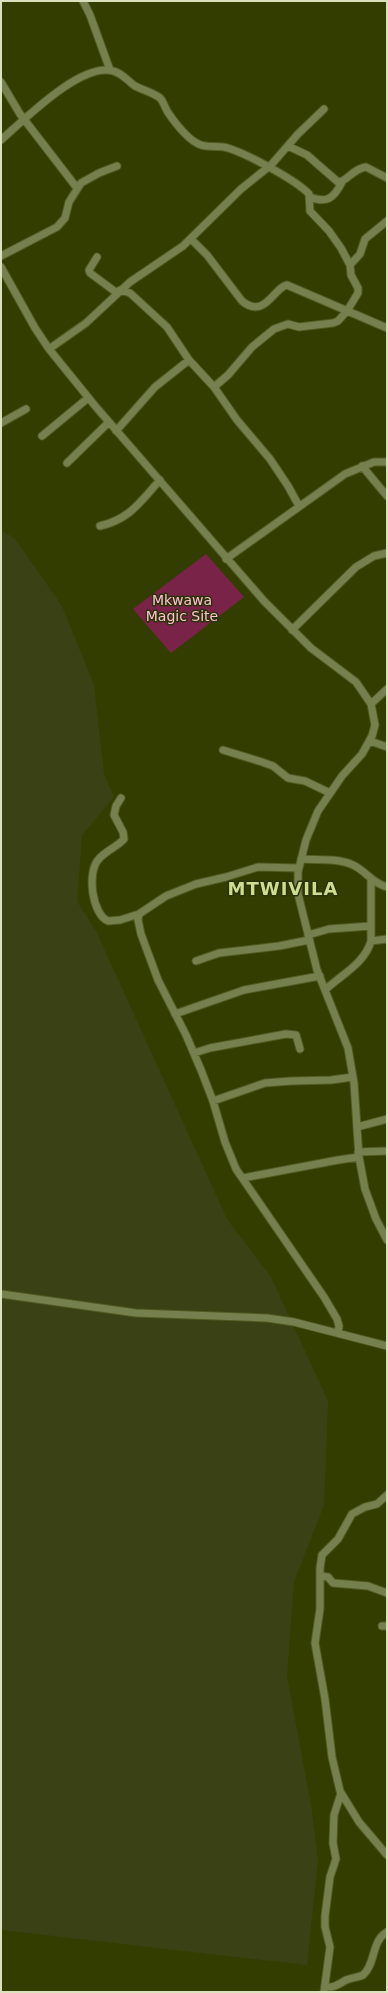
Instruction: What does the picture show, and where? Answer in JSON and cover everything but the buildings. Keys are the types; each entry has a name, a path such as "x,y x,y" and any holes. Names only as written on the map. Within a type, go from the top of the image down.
{"street":[{"path":"82,1 90,15 110,70"},
{"path":"1,140 49,98 72,82 90,72 101,69 114,71 133,85 160,98 170,116 194,141 201,145 227,147 249,156 300,187 310,197 322,201 326,200 336,191 342,182 352,172 366,167 387,178"},
{"path":"1,82 24,120 77,188"},
{"path":"49,350 86,323 118,292 148,269 177,251 191,239 241,189 268,168 324,109"},
{"path":"288,146 307,155 335,180 342,182"},
{"path":"1,256 62,223 68,211 69,202 81,183 99,173 117,166"},
{"path":"214,387 228,375 252,347 274,329 288,324 300,327 328,325 338,321 347,311 358,291 351,275 350,265 335,238 310,211 310,197"},
{"path":"350,265 360,254 366,237 387,221"},
{"path":"191,239 206,255 242,300 250,305 262,305 274,297 284,285 287,285 387,328"},
{"path":"97,258 89,270 90,273 118,292 130,293 160,319 174,336 189,360 214,387 237,420 283,477 299,506"},
{"path":"1,267 34,328 49,350 88,398 192,516 226,559 292,630 311,648 356,682 371,704 375,725 370,741 318,811 306,840 301,859 299,868 298,894 320,976 342,1031 353,1077 356,1127 365,1189 370,1205 387,1240"},
{"path":"116,431 155,387 189,360"},
{"path":"42,436 88,398"},
{"path":"1,424 26,409"},
{"path":"67,463 109,422"},
{"path":"226,559 345,474 374,462 387,462"},
{"path":"362,466 387,496"},
{"path":"100,526 116,522 131,513 160,480"},
{"path":"292,630 356,567 374,556 387,553"},
{"path":"371,704 387,689"},
{"path":"370,741 387,747"},
{"path":"224,750 255,759 272,766 288,778 305,781 330,793"},
{"path":"121,798 115,809 114,816 123,832 124,839 100,857 95,864 92,875 95,904 98,913 108,921 120,920 139,914 166,896 196,884 258,867 299,868"},
{"path":"301,859 347,863 362,870 372,880 387,887"},
{"path":"325,990 360,961 369,950 371,941 372,880"},
{"path":"139,914 138,920 141,934 158,980 194,1053 213,1101 230,1156 243,1178 324,1297 337,1319 339,1326 338,1333"},
{"path":"196,961 219,953 279,946 309,938 329,929 371,926"},
{"path":"371,941 386,939"},
{"path":"175,1014 244,990 320,976"},
{"path":"194,1053 210,1048 286,1034 296,1035 300,1049"},
{"path":"213,1101 264,1083 331,1080 353,1077"},
{"path":"356,1127 387,1119"},
{"path":"243,1178 338,1160 359,1154 387,1151"},
{"path":"1,1294 136,1313 267,1318 294,1322 387,1346"},
{"path":"385,1499 358,1510 349,1518 338,1539 322,1555 320,1576 320,1609 314,1643 325,1699 332,1758 341,1793 360,1822 387,1855"},
{"path":"320,1576 328,1577 333,1583 368,1586 387,1593"},
{"path":"341,1793 334,1815 333,1843 336,1859 330,1877 325,1916 325,1927 330,1947 325,1989 353,1977 360,1977 364,1974 370,1964 377,1943 387,1932"}],"shaded area":[{"path":"1,530 15,539 62,606 94,685 104,774 114,797 82,835 77,901 97,933 227,1219 271,1277 328,1401 324,1505 294,1582 287,1676 312,1811 318,1861 307,1965 1,1930"}],"green space":[{"name":"Mkwawa Magic Site","path":"206,554 244,597 171,653 133,609"}],"district":[{"name":"MTWIVILA","path":"283,889"}]}
